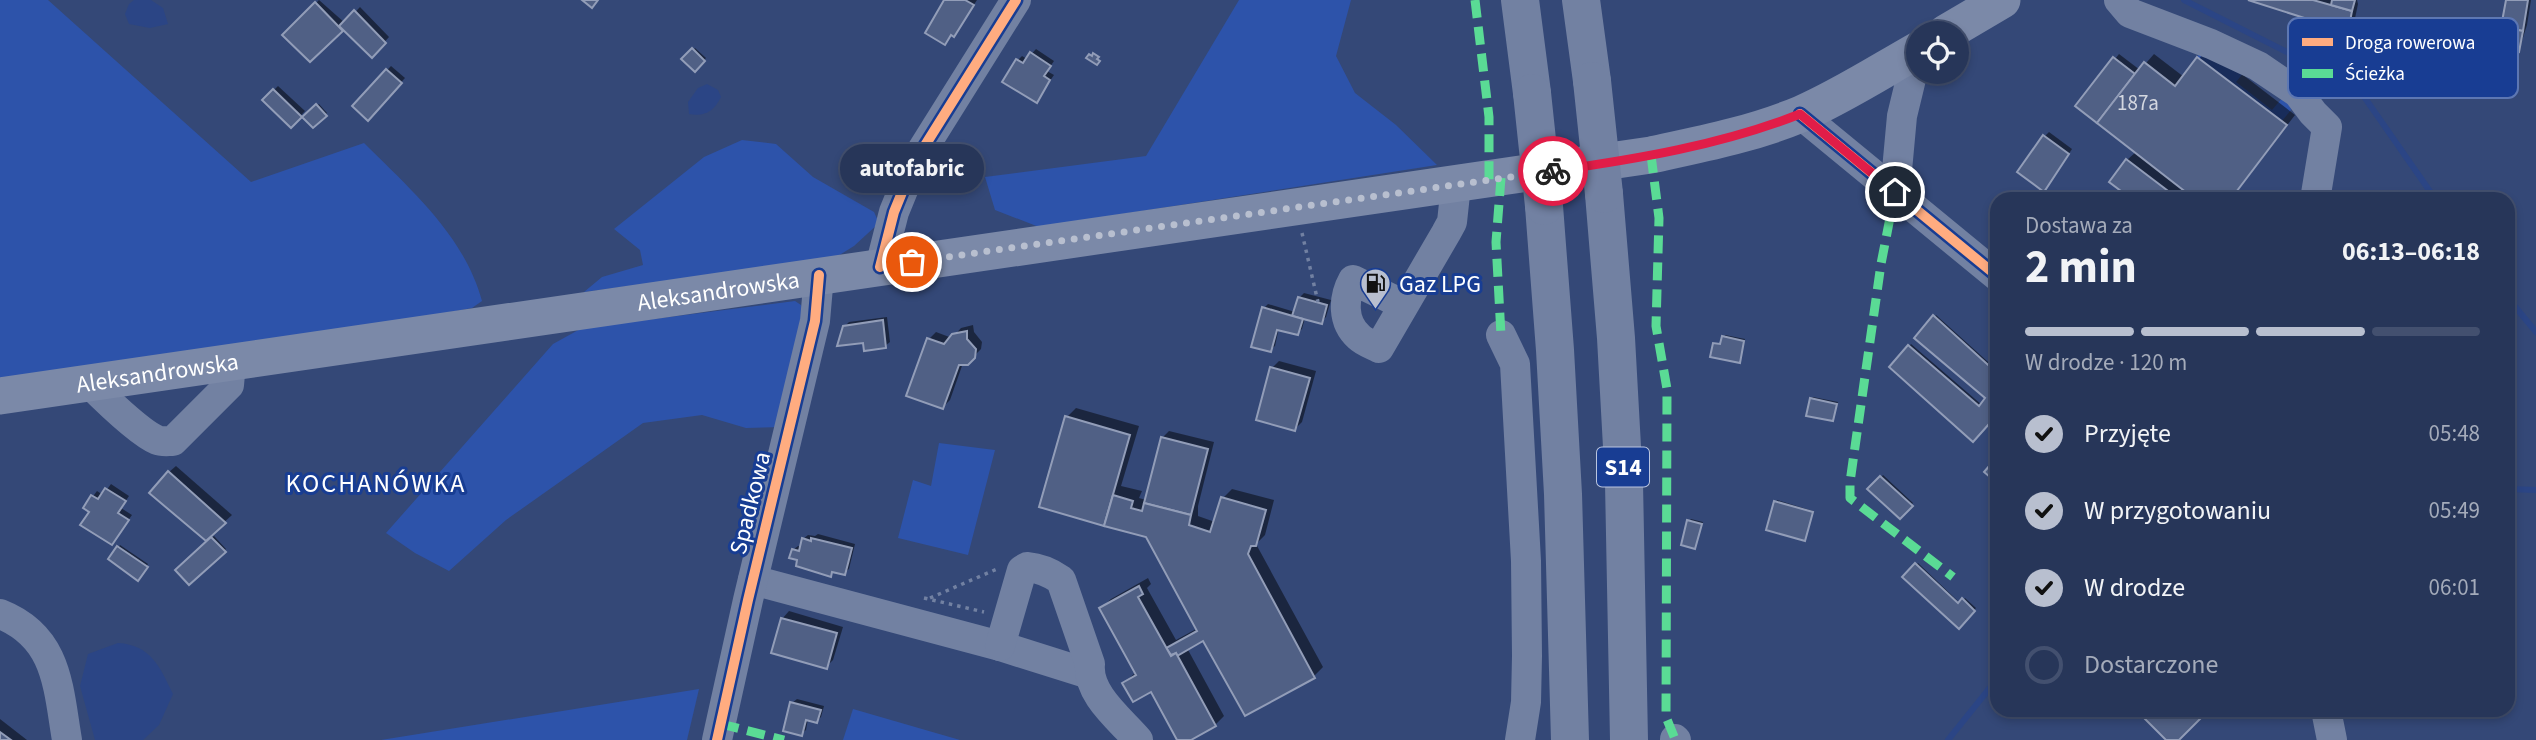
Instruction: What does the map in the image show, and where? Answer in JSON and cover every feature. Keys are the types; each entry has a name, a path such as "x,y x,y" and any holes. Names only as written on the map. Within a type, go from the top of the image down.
{"highway":[{"name":"S14","path":"1520,0 1544,206 1555,350 1563,494 1570,740"},
{"name":"S14","path":"1581,0 1604,194 1616,338 1624,483 1629,740"}],"main road":[{"path":"1966,21 2002,0"},
{"name":"Aleksandrowska","path":"0,396 1651,155 1755,131 1800,114 1906,57"}],"street":[{"path":"880,267 894,212 914,163 1016,0"},
{"path":"2119,0 2130,13 2258,65 2288,86"},
{"path":"1895,192 1902,116 1910,84"},
{"path":"2302,98 2328,127 2316,192"},
{"path":"1800,114 1990,270"},
{"path":"1404,305 1452,222 1456,185"},
{"name":"Spadkowa","path":"717,740 815,321 819,275"},
{"path":"1501,335 1515,364 1526,561 1526,702 1520,740"},
{"path":"89,383 149,434 158,440 173,441 229,385 231,362"},
{"path":"999,646 1022,570 1032,567 1054,575 1060,580 1090,664 1089,674 1096,692 1138,740"},
{"path":"753,580 999,646 1089,674"},
{"path":"0,614 28,630 41,642 49,656 55,670 66,740"},
{"path":"2327,717 2332,740"}],"path":[{"path":"1296,207 1318,302"},
{"path":"928,599 1000,567"}],"shaded area":[{"path":"0,0 48,0 251,182 364,143 434,214 449,234 474,277 482,301 472,308 268,346 0,385"},
{"path":"134,0 151,0 163,8 168,24 150,28 129,24 125,14"},
{"path":"1239,0 1351,0 1336,56 1355,93 1396,125 1437,165 1039,227 995,210 985,177 1146,156"},
{"path":"2202,49 2246,70 2236,82 2272,110 2283,97 2290,102 2291,110 2282,121 2197,57"},
{"path":"707,84 718,90 721,97 718,102 704,114 689,114 688,102 698,88"},
{"path":"742,140 776,144 813,177 874,212 879,223 854,246 833,259 584,292 602,277 643,265 640,250 614,229 704,157"},
{"path":"795,301 801,305 807,320 784,427 746,428 702,415 643,423 506,520 449,571 415,553 386,533 553,344 582,328"},
{"path":"939,443 995,450 968,555 898,538 913,480 931,486"},
{"path":"118,643 139,648 153,659 173,694 159,725 143,740 95,740 80,686 88,654"},
{"path":"699,689 687,740 381,740"},
{"path":"853,709 960,740 843,740"}],"building":[{"path":"582,0 598,0 592,8"},
{"path":"944,0 965,0 974,5 954,37 951,35 945,45 925,33"},
{"path":"2248,0 2313,0 2352,11 2351,18 2304,18"},
{"path":"2332,0 2355,0 2352,11 2331,5"},
{"path":"2506,0 2528,0 2523,31 2518,30 2518,18 2503,18"},
{"path":"315,2 343,31 310,62 282,35"},
{"path":"354,10 386,43 372,58 339,26"},
{"path":"2518,30 2523,31 2518,52"},
{"path":"692,48 705,61 695,72 681,59"},
{"path":"1030,52 1051,66 1044,76 1050,80 1037,103 1002,82 1016,59 1023,63"},
{"path":"1093,53 1099,57 1097,65 1086,58"},
{"path":"2113,57 2135,74 2097,123 2075,106"},
{"path":"2197,57 2287,125 2236,192 2186,192 2097,123 2144,62 2175,86"},
{"path":"386,69 402,83 368,121 352,106"},
{"path":"273,89 302,117 291,128 262,100"},
{"path":"316,104 327,116 313,128 302,117"},
{"path":"2043,135 2069,154 2044,192 2017,172"},
{"path":"2126,159 2169,192 2122,192 2109,182"},
{"path":"1298,297 1327,305 1322,324 1292,316"},
{"path":"1262,307 1303,319 1298,335 1277,330 1271,352 1251,347"},
{"path":"1933,315 1990,367 1990,423 1973,442 1889,367 1908,345 1979,406 1985,398 1914,338"},
{"path":"883,320 886,348 864,351 863,343 837,346 843,326"},
{"path":"967,331 967,339 976,349 975,358 968,365 959,365 943,409 906,396 927,338 944,344 952,334"},
{"path":"1722,336 1744,341 1740,363 1710,357 1713,343 1720,344"},
{"path":"1270,367 1310,378 1295,431 1256,420"},
{"path":"1810,398 1837,404 1833,421 1806,416"},
{"path":"1065,416 1130,435 1104,526 1039,507"},
{"path":"1161,437 1208,449 1191,515 1144,503"},
{"path":"1990,465 1990,477 1984,472"},
{"path":"168,471 226,523 206,541 149,493"},
{"path":"1880,476 1913,506 1900,519 1867,489"},
{"path":"105,488 126,501 118,513 129,520 112,545 80,525 89,512 83,508 91,495 98,499"},
{"path":"1113,495 1133,501 1131,508 1142,511 1144,503 1191,515 1189,525 1210,532 1221,497 1266,510 1256,546 1251,546 1248,554 1315,678 1245,716 1203,641 1177,656 1176,653 1171,655 1166,648 1197,631 1146,537 1104,526"},
{"path":"1774,501 1813,512 1805,541 1766,530"},
{"path":"1687,520 1702,524 1695,549 1681,545"},
{"path":"211,537 226,552 189,585 175,570"},
{"path":"802,538 852,548 845,575 832,572 831,577 796,566 797,560 789,558 792,549 799,551"},
{"path":"117,546 148,567 138,581 108,559"},
{"path":"1915,563 1958,603 1962,598 1975,611 1959,629 1902,577"},
{"path":"1139,586 1143,594 1138,597 1171,656 1176,653 1216,726 1191,740 1177,740 1151,692 1133,702 1122,683 1136,675 1099,608"},
{"path":"781,618 837,633 827,669 771,653"},
{"path":"790,702 821,710 817,723 806,720 802,736 783,731"},
{"path":"2143,717 2202,717 2179,740 2166,740"},
{"path":"0,732 11,740 0,740"}],"waterway":[{"path":"2184,0 2288,53"},
{"path":"2365,98 2430,192"},
{"path":"2515,306 2536,332"},
{"path":"2515,489 2536,490"},
{"path":"1948,740 1990,688"}],"marked path":[{"path":"1475,0 1489,117 1489,180"},
{"path":"1651,155 1659,218 1656,326 1667,389 1666,717 1675,739"},
{"path":"1501,178 1496,242 1501,335"},
{"path":"1895,192 1881,264 1850,482 1850,498 1953,577"},
{"path":"721,724 784,740"}],"cycle path":[{"path":"880,267 894,212 914,163 1016,0"},
{"path":"1800,114 1990,270"},
{"path":"717,740 815,321 819,275"}],"way so far":[{"path":"912,262 1553,171"}],"place":[{"name":"autofabric","path":"912,262"},
{"name":"Gaz LPG","path":"1376,311"}],"district":[{"name":"KOCHANÓWKA","path":"376,483"}],"route":[{"path":"1553,171 1704,144 1755,131 1800,114 1895,192"}]}
